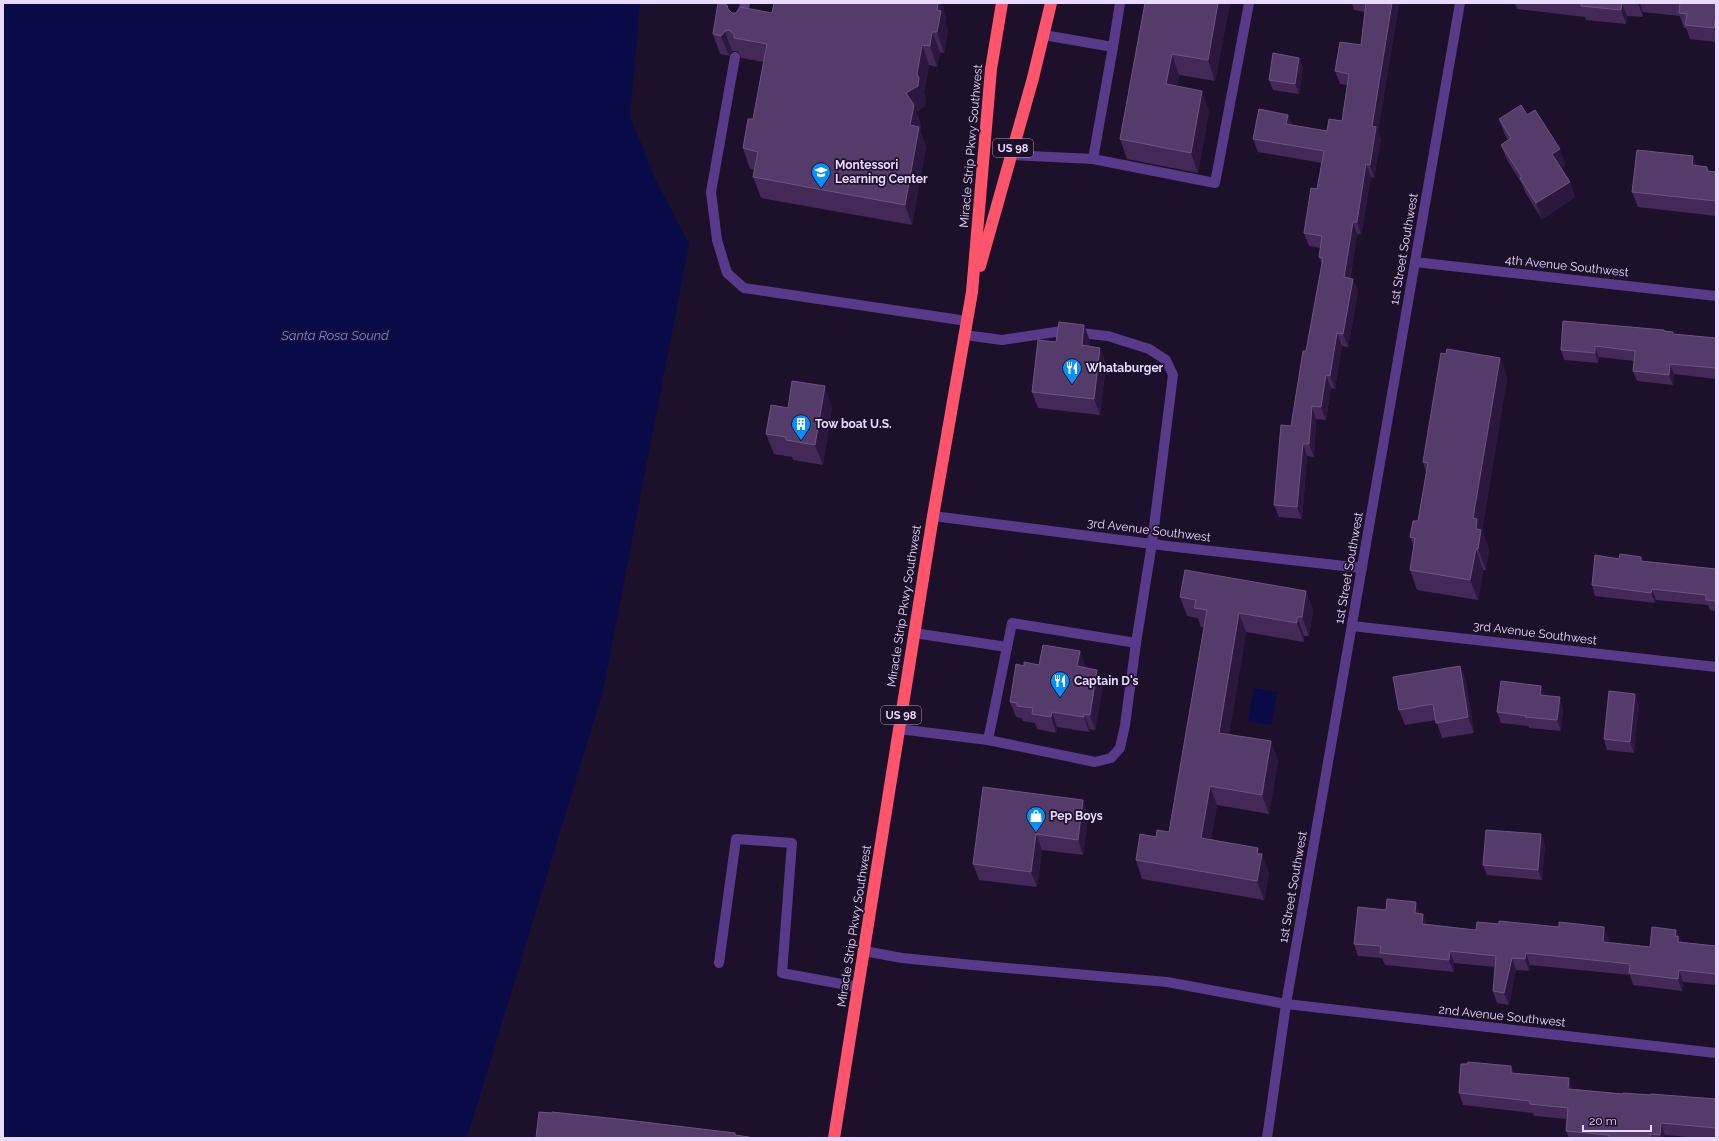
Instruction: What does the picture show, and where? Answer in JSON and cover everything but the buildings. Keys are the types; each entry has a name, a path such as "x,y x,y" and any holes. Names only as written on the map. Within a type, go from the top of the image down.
{"highway":[{"name":"Miracle Strip Pkwy Southwest","path":"834,1138 933,516 972,292 991,69 1002,3"},
{"name":"Miracle Strip Pkwy Southwest","path":"972,292 1033,78 1051,3"}],"street":[{"path":"741,26 745,3"},
{"path":"1093,159 1120,3"},
{"path":"1011,155 1093,159 1215,183 1249,3"},
{"name":"1st Street Southwest","path":"1267,1138 1286,1004 1460,3"},
{"path":"1044,35 1112,47"},
{"path":"735,57 711,192 717,240 727,273 744,288 967,321"},
{"name":"4th Avenue Southwest","path":"1415,262 1716,296"},
{"path":"899,729 988,740 1095,762 1111,758 1120,748 1125,725 1136,642 1152,544 1173,375 1166,360 1149,349 1108,336 1062,332 1002,340 965,335"},
{"name":"3rd Avenue Southwest","path":"933,516 1152,544 1362,568"},
{"path":"988,740 1012,623 1136,642"},
{"name":"3rd Avenue Southwest","path":"1352,626 1716,667"},
{"path":"914,633 1007,647"},
{"path":"719,963 736,839 792,843 782,973 858,987"},
{"name":"2nd Avenue Southwest","path":"864,951 902,958 973,966 1166,982 1286,1004 1716,1053"}],"water":[{"name":"Santa Rosa Sound","path":"3,3 640,3 630,116 655,178 689,244 603,691 467,1138 3,1138"},
{"path":"1254,688 1277,692 1271,725 1248,721"}],"place":[{"name":"Montessori Learning Center","path":"821,189"},
{"name":"Whataburger","path":"1072,385"},
{"name":"Tow boat U.S.","path":"801,441"},
{"name":"Captain D's","path":"1060,698"},
{"name":"Pep Boys","path":"1036,833"}]}
